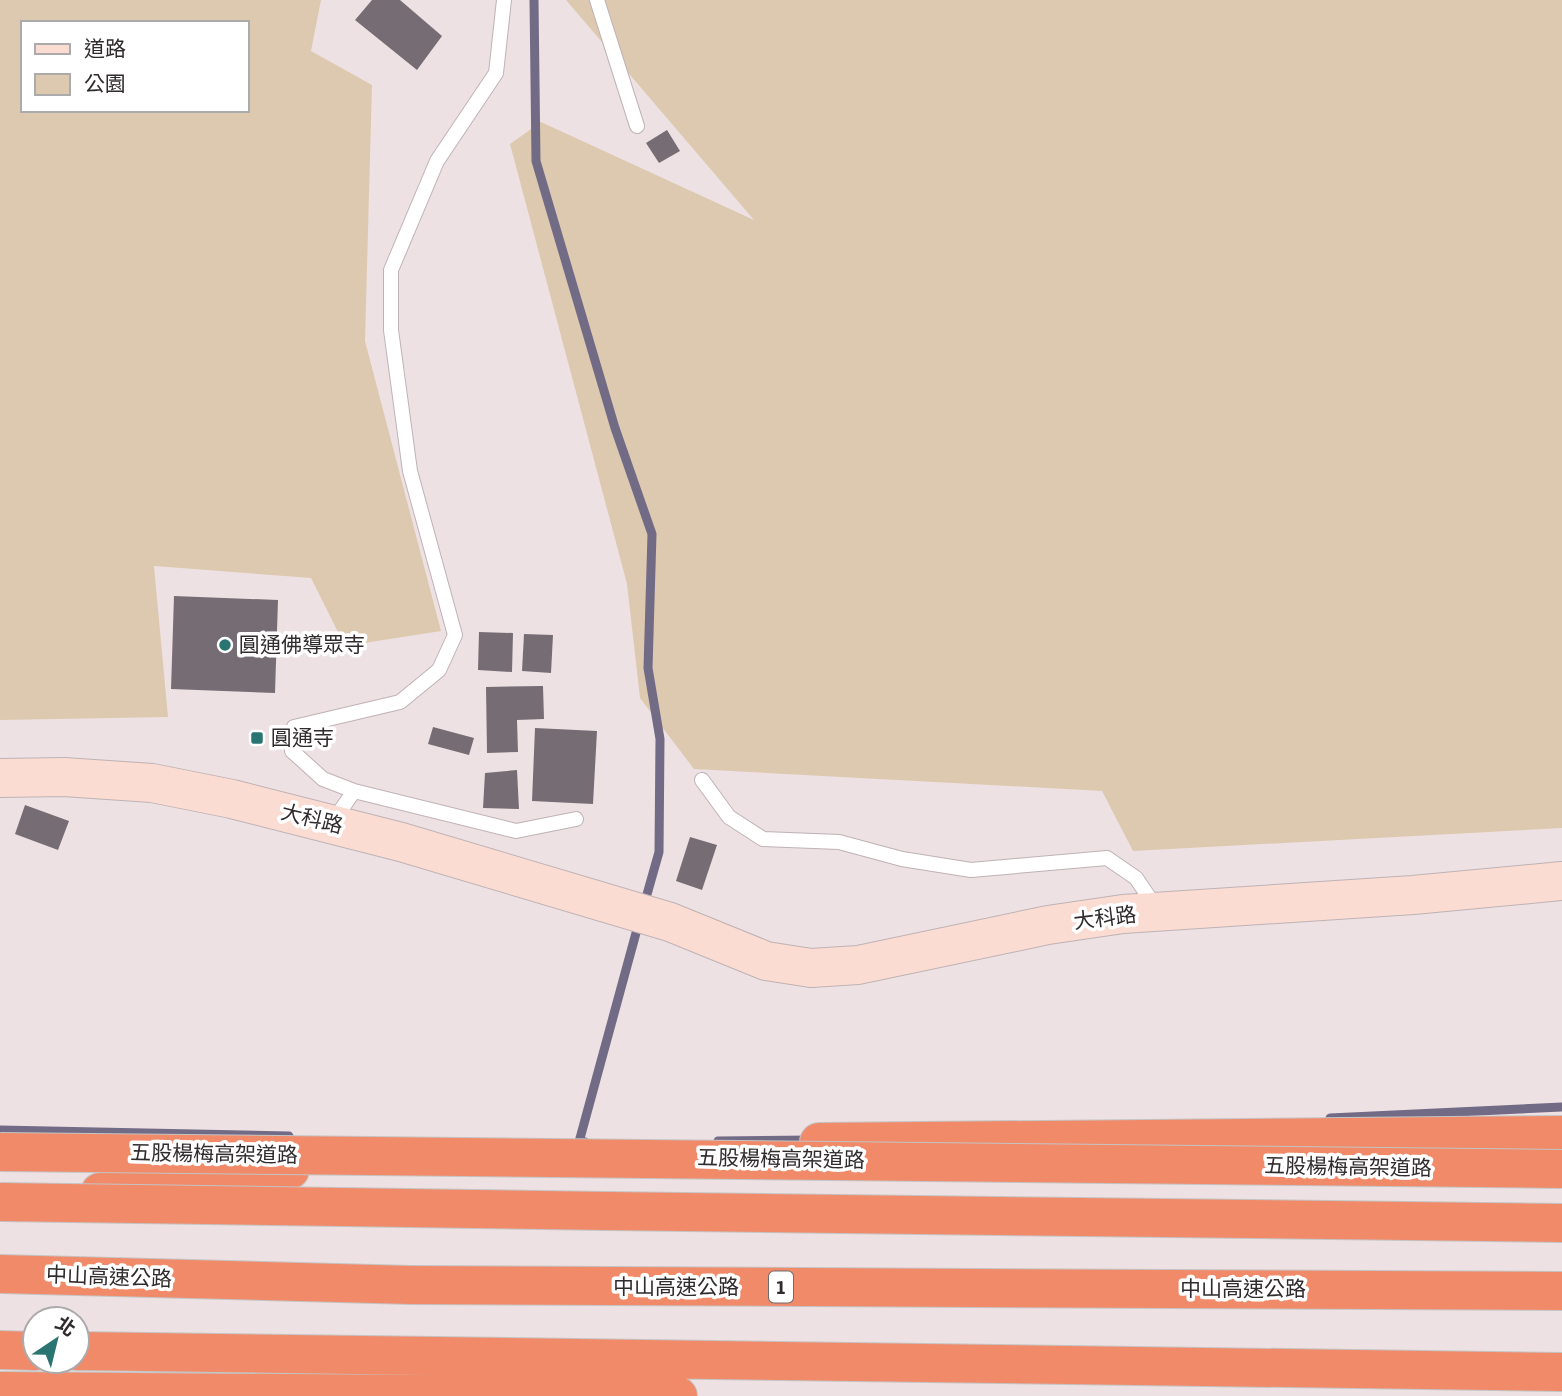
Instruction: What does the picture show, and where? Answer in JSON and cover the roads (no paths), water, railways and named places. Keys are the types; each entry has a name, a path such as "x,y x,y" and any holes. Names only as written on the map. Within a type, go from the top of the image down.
{"highway":[{"path":"0,1204 233,1174 627,1143 1562,1135"},
{"name":"五股楊梅高架道路","path":"0,1152 1562,1169"},
{"path":"0,1204 1562,1223"},
{"name":"中山高速公路","path":"0,1274 425,1285 1562,1291"},
{"path":"0,1350 21,1351"},
{"path":"91,1351 1562,1372"},
{"path":"0,1391 678,1396"}],"street":[{"name":"大科路","path":"0,778 64,777 152,783 331,824 661,920 766,961 811,968 858,965 1048,925 1123,914 1562,881"}],"lane":[{"path":"504,0 496,73 437,161 391,270 391,330 410,471 455,635 439,670 400,702 294,727 292,751 323,779 354,791 516,831 576,820"},
{"path":"597,0 637,126"},
{"path":"702,780 729,817 763,839 839,842 902,859 971,870 1107,858 1136,878 1160,912"},
{"path":"331,824 354,791"}],"waterway":[{"path":"534,0 536,161 615,428 652,534 648,668 660,739 659,852 644,905"},
{"path":"585,1142 579,1142 639,922"},
{"path":"1330,1118 1562,1107"},
{"path":"0,1130 289,1136"},
{"path":"718,1141 812,1140"}],"place":[{"name":"圓通佛導眾寺","path":"225,645"},
{"name":"圓通寺","path":"257,738"}]}
